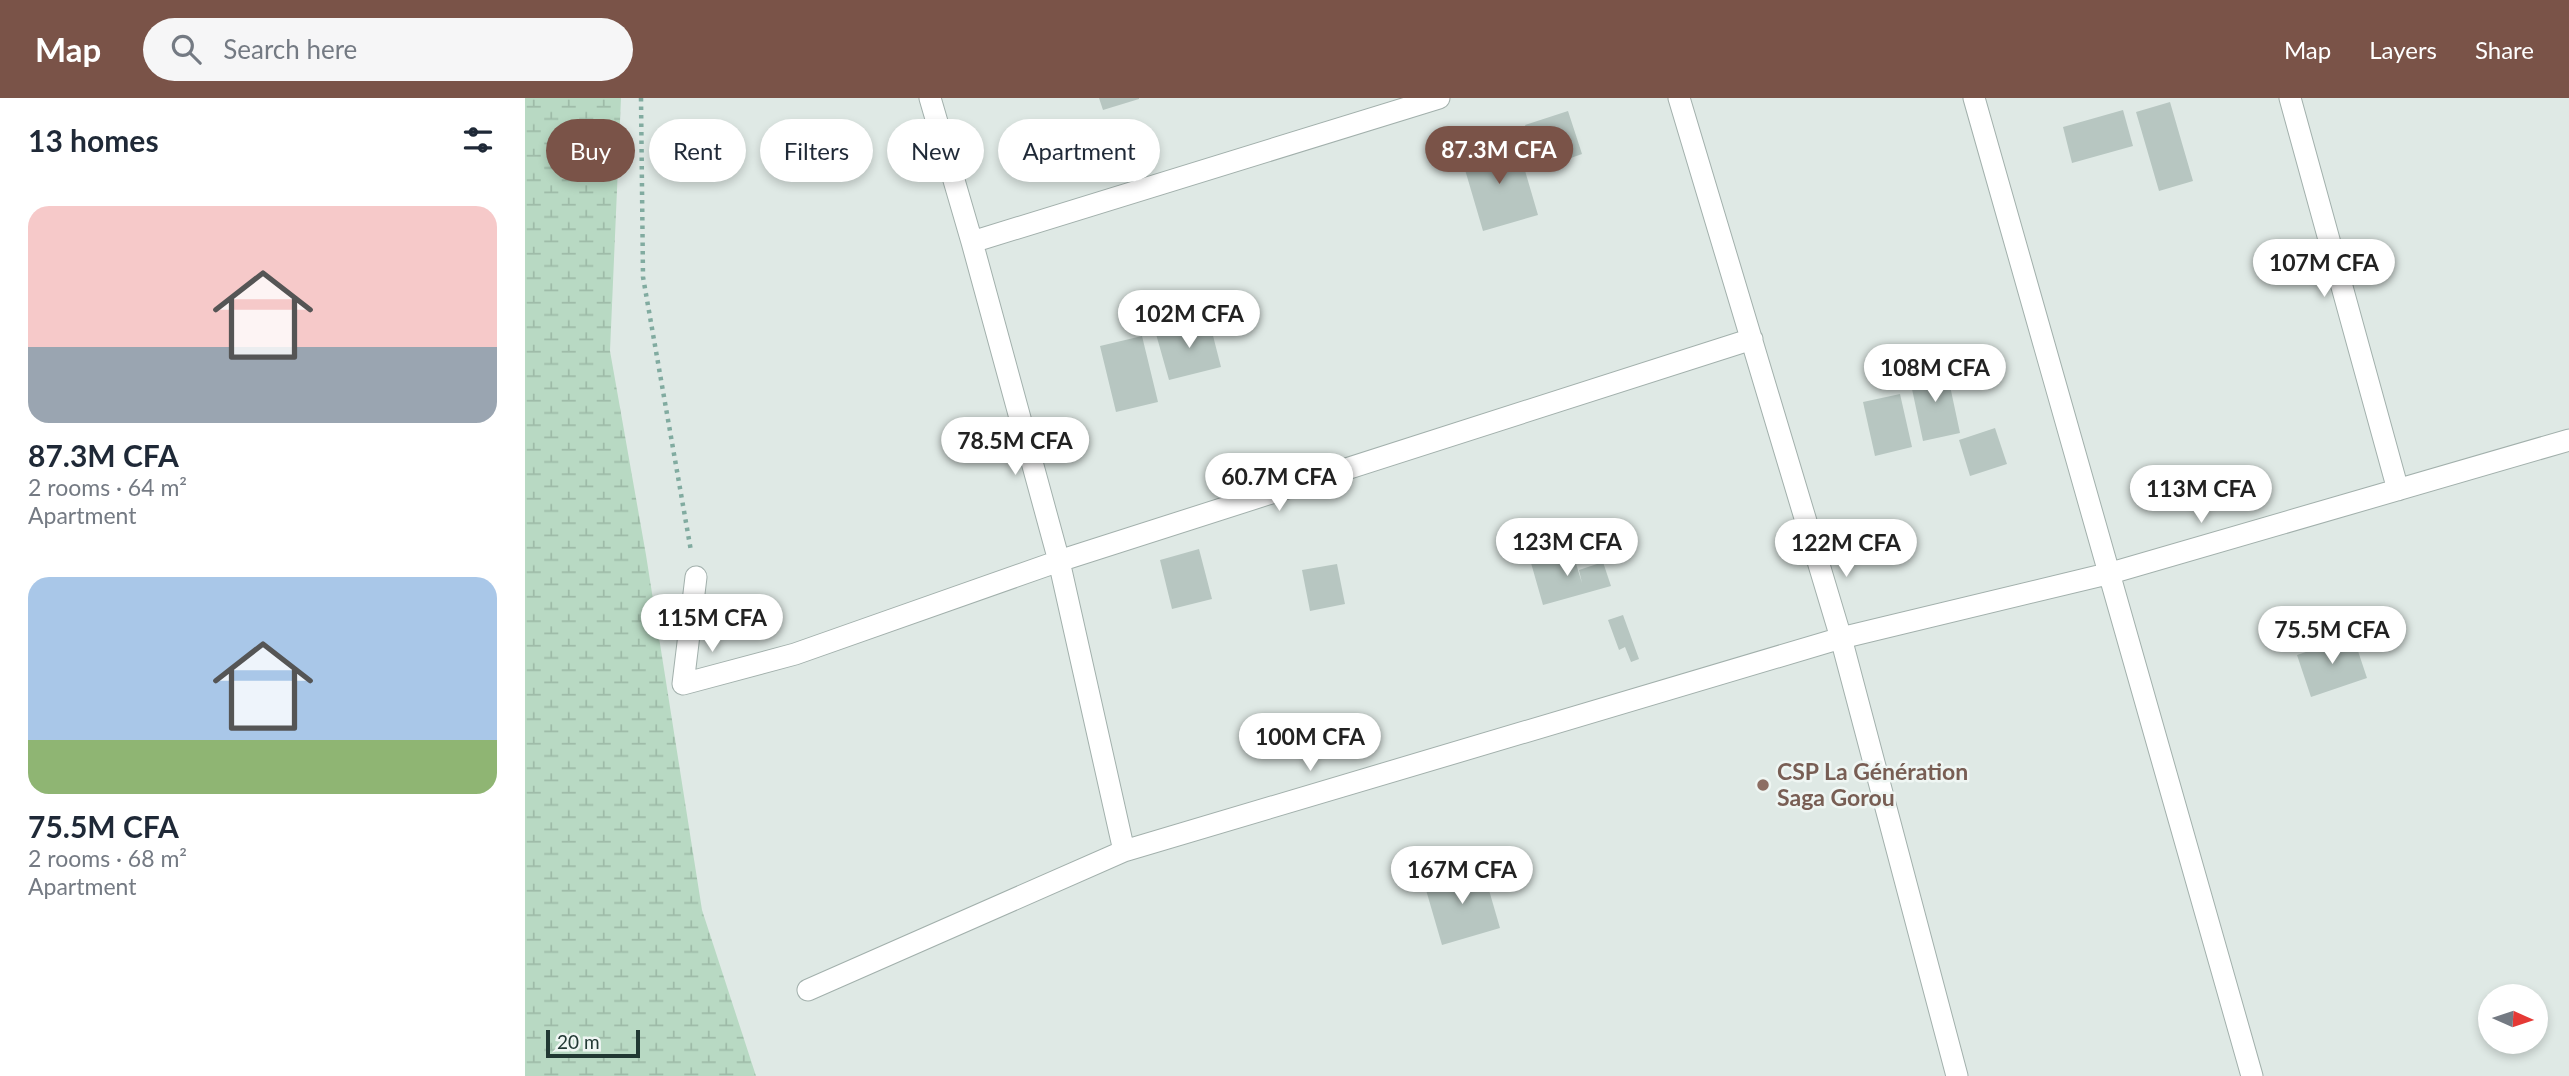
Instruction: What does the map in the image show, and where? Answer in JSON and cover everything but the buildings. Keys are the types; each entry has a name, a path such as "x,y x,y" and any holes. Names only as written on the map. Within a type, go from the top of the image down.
{"street":[{"path":"930,98 1059,561 1123,850"},
{"path":"972,242 1439,98"},
{"path":"1679,98 1841,638 1957,1076"},
{"path":"1974,98 2252,1076"},
{"path":"2290,98 2398,490"},
{"path":"696,577 683,684 796,654 1059,561 1752,339"},
{"path":"808,989 1123,850 1841,638 2111,573 2569,440"}],"path":[{"path":"641,98 643,277 696,577"}],"green space":[{"path":"525,98 621,98 620,119 546,119 546,182 617,182 610,351 646,555 702,910 756,1076 525,1076"}],"place":[{"name":"CSP La Génération Saga Gorou","path":"1763,785"}]}
